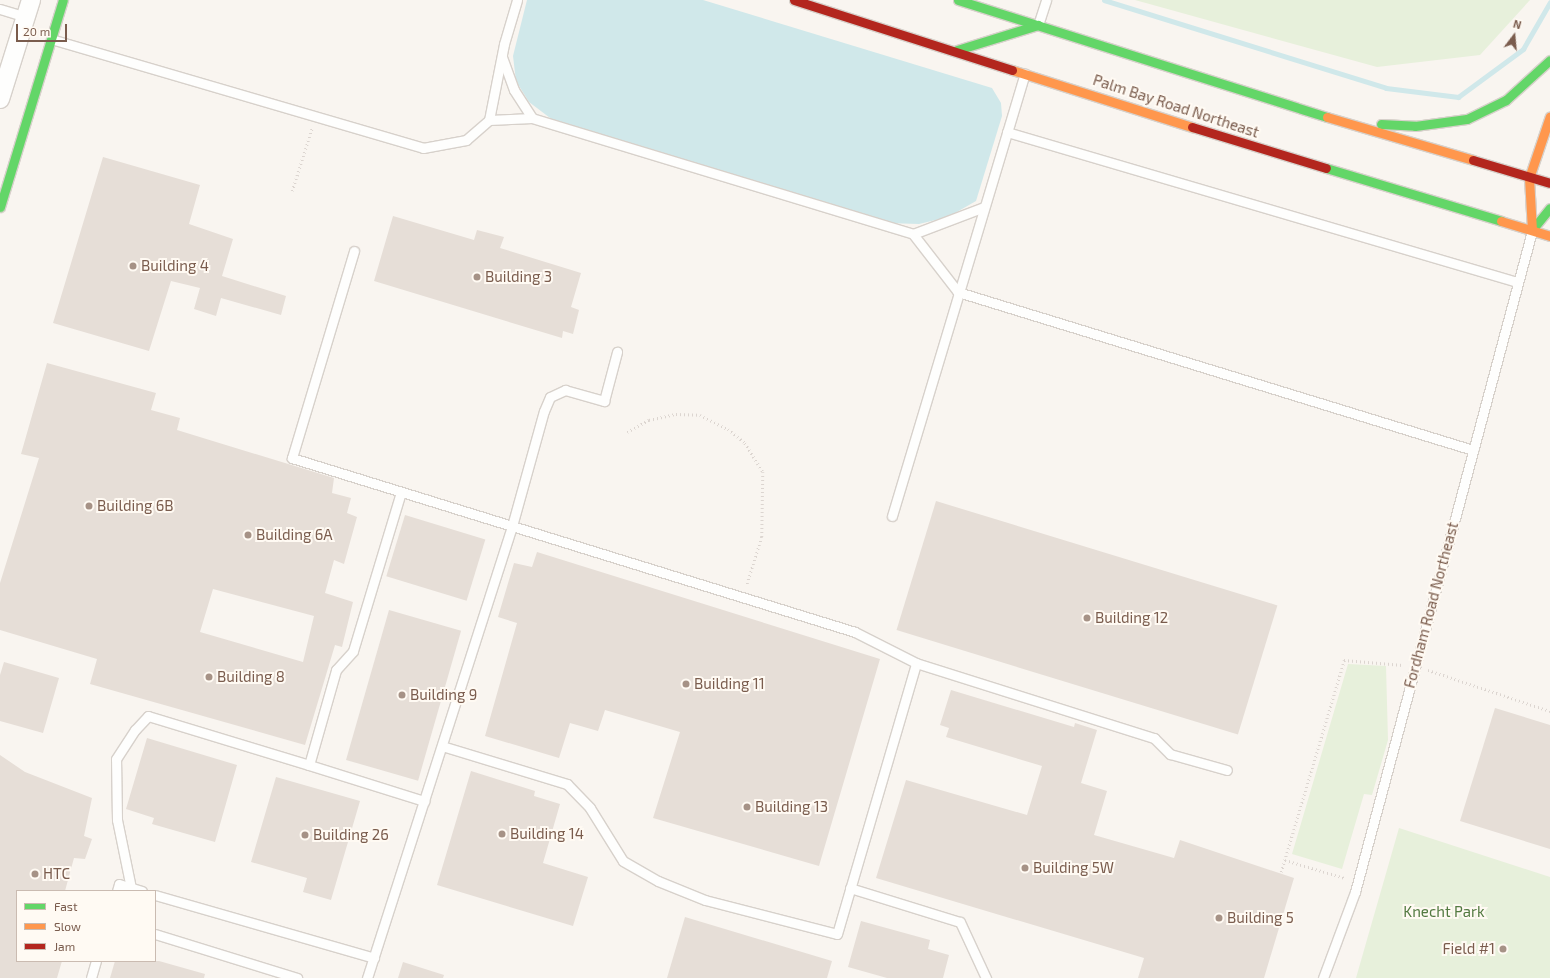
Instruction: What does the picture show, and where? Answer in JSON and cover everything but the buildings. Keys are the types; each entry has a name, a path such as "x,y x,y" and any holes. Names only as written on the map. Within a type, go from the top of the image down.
{"main road":[{"path":"0,207 63,0"},
{"name":"Palm Bay Road Northeast","path":"794,0 1026,72 1201,130 1550,236"},
{"path":"958,0 1336,120 1550,184"},
{"path":"957,50 1038,25"},
{"path":"1336,120 1415,126 1467,119 1506,100 1550,60"},
{"path":"1532,230 1529,178 1550,116"},
{"path":"1532,230 1550,208"}],"street":[{"path":"0,99 28,8"}],"lane":[{"path":"51,39 315,118 423,148 466,140 489,120 502,57 517,0"},
{"path":"1038,25 1046,0"},
{"path":"0,9 28,8"},
{"path":"502,57 514,90 532,118"},
{"path":"892,516 958,292 1026,72"},
{"path":"489,120 532,118 913,234 958,292 1473,450"},
{"path":"1007,132 1517,282"},
{"path":"913,234 984,207"},
{"name":"Fordham Road Northeast","path":"1323,978 1355,892 1532,230"},
{"path":"354,252 292,458 855,632 916,662 1154,738 1170,754 1227,770"},
{"path":"367,978 512,526 544,411 550,397 564,390 604,401 617,352"},
{"path":"309,765 336,670 353,651 401,492"},
{"path":"442,746 567,784 590,808 623,861 658,881 705,900 837,934 916,662"},
{"path":"131,888 118,820 116,759 148,716 424,801"},
{"path":"117,890 119,884 138,890"},
{"path":"850,888 960,922 986,978"},
{"path":"156,895 374,958"},
{"path":"156,934 297,978"},
{"path":"91,978 96,962"}],"path":[{"path":"292,191 315,118"},
{"path":"627,432 649,420 676,414 700,416 728,429 745,443 763,472 762,537 744,597"},
{"path":"1281,872 1344,660 1415,666 1550,711"},
{"path":"1284,860 1345,878 1347,871"}],"green space":[{"path":"1135,0 1530,0 1480,55 1377,67"},
{"path":"1348,664 1386,666 1388,740 1372,795 1364,794 1342,869 1292,854"},
{"name":"Knecht Park","path":"1399,828 1550,877 1550,978 1356,978"}],"water":[{"path":"527,0 703,0 992,88 1001,103 1002,116 976,201 948,217 919,224 886,223 558,124 529,102 516,81 513,56"}],"waterway":[{"path":"1104,0 1386,88 1458,97 1523,49 1550,2"}],"traffic: fast":[{"path":"0,207 63,0"},
{"path":"958,0 1327,117"},
{"path":"957,50 1038,25"},
{"path":"1381,124 1415,126 1467,119 1506,100 1550,60"},
{"path":"1326,168 1501,221"},
{"path":"1532,230 1550,208"}],"traffic: slow":[{"path":"1012,70 1192,127"},
{"path":"1532,230 1529,178 1550,116"},
{"path":"1327,117 1473,160"},
{"path":"1501,221 1550,236"}],"traffic: jam":[{"path":"794,0 1012,70"},
{"path":"1192,127 1326,168"},
{"path":"1473,160 1550,183"}],"place":[{"name":"Building 4","path":"133,266"},
{"name":"Building 3","path":"477,277"},
{"name":"Building 6B","path":"89,506"},
{"name":"Building 6A","path":"248,535"},
{"name":"Building 12","path":"1087,618"},
{"name":"Building 8","path":"209,677"},
{"name":"Building 11","path":"686,684"},
{"name":"Building 9","path":"402,695"},
{"name":"Building 13","path":"747,807"},
{"name":"Building 14","path":"502,834"},
{"name":"Building 26","path":"305,835"},
{"name":"Building 5W","path":"1025,868"},
{"name":"HTC","path":"35,874"},
{"name":"Building 5","path":"1219,918"},
{"name":"Field #1","path":"1503,949"}]}
